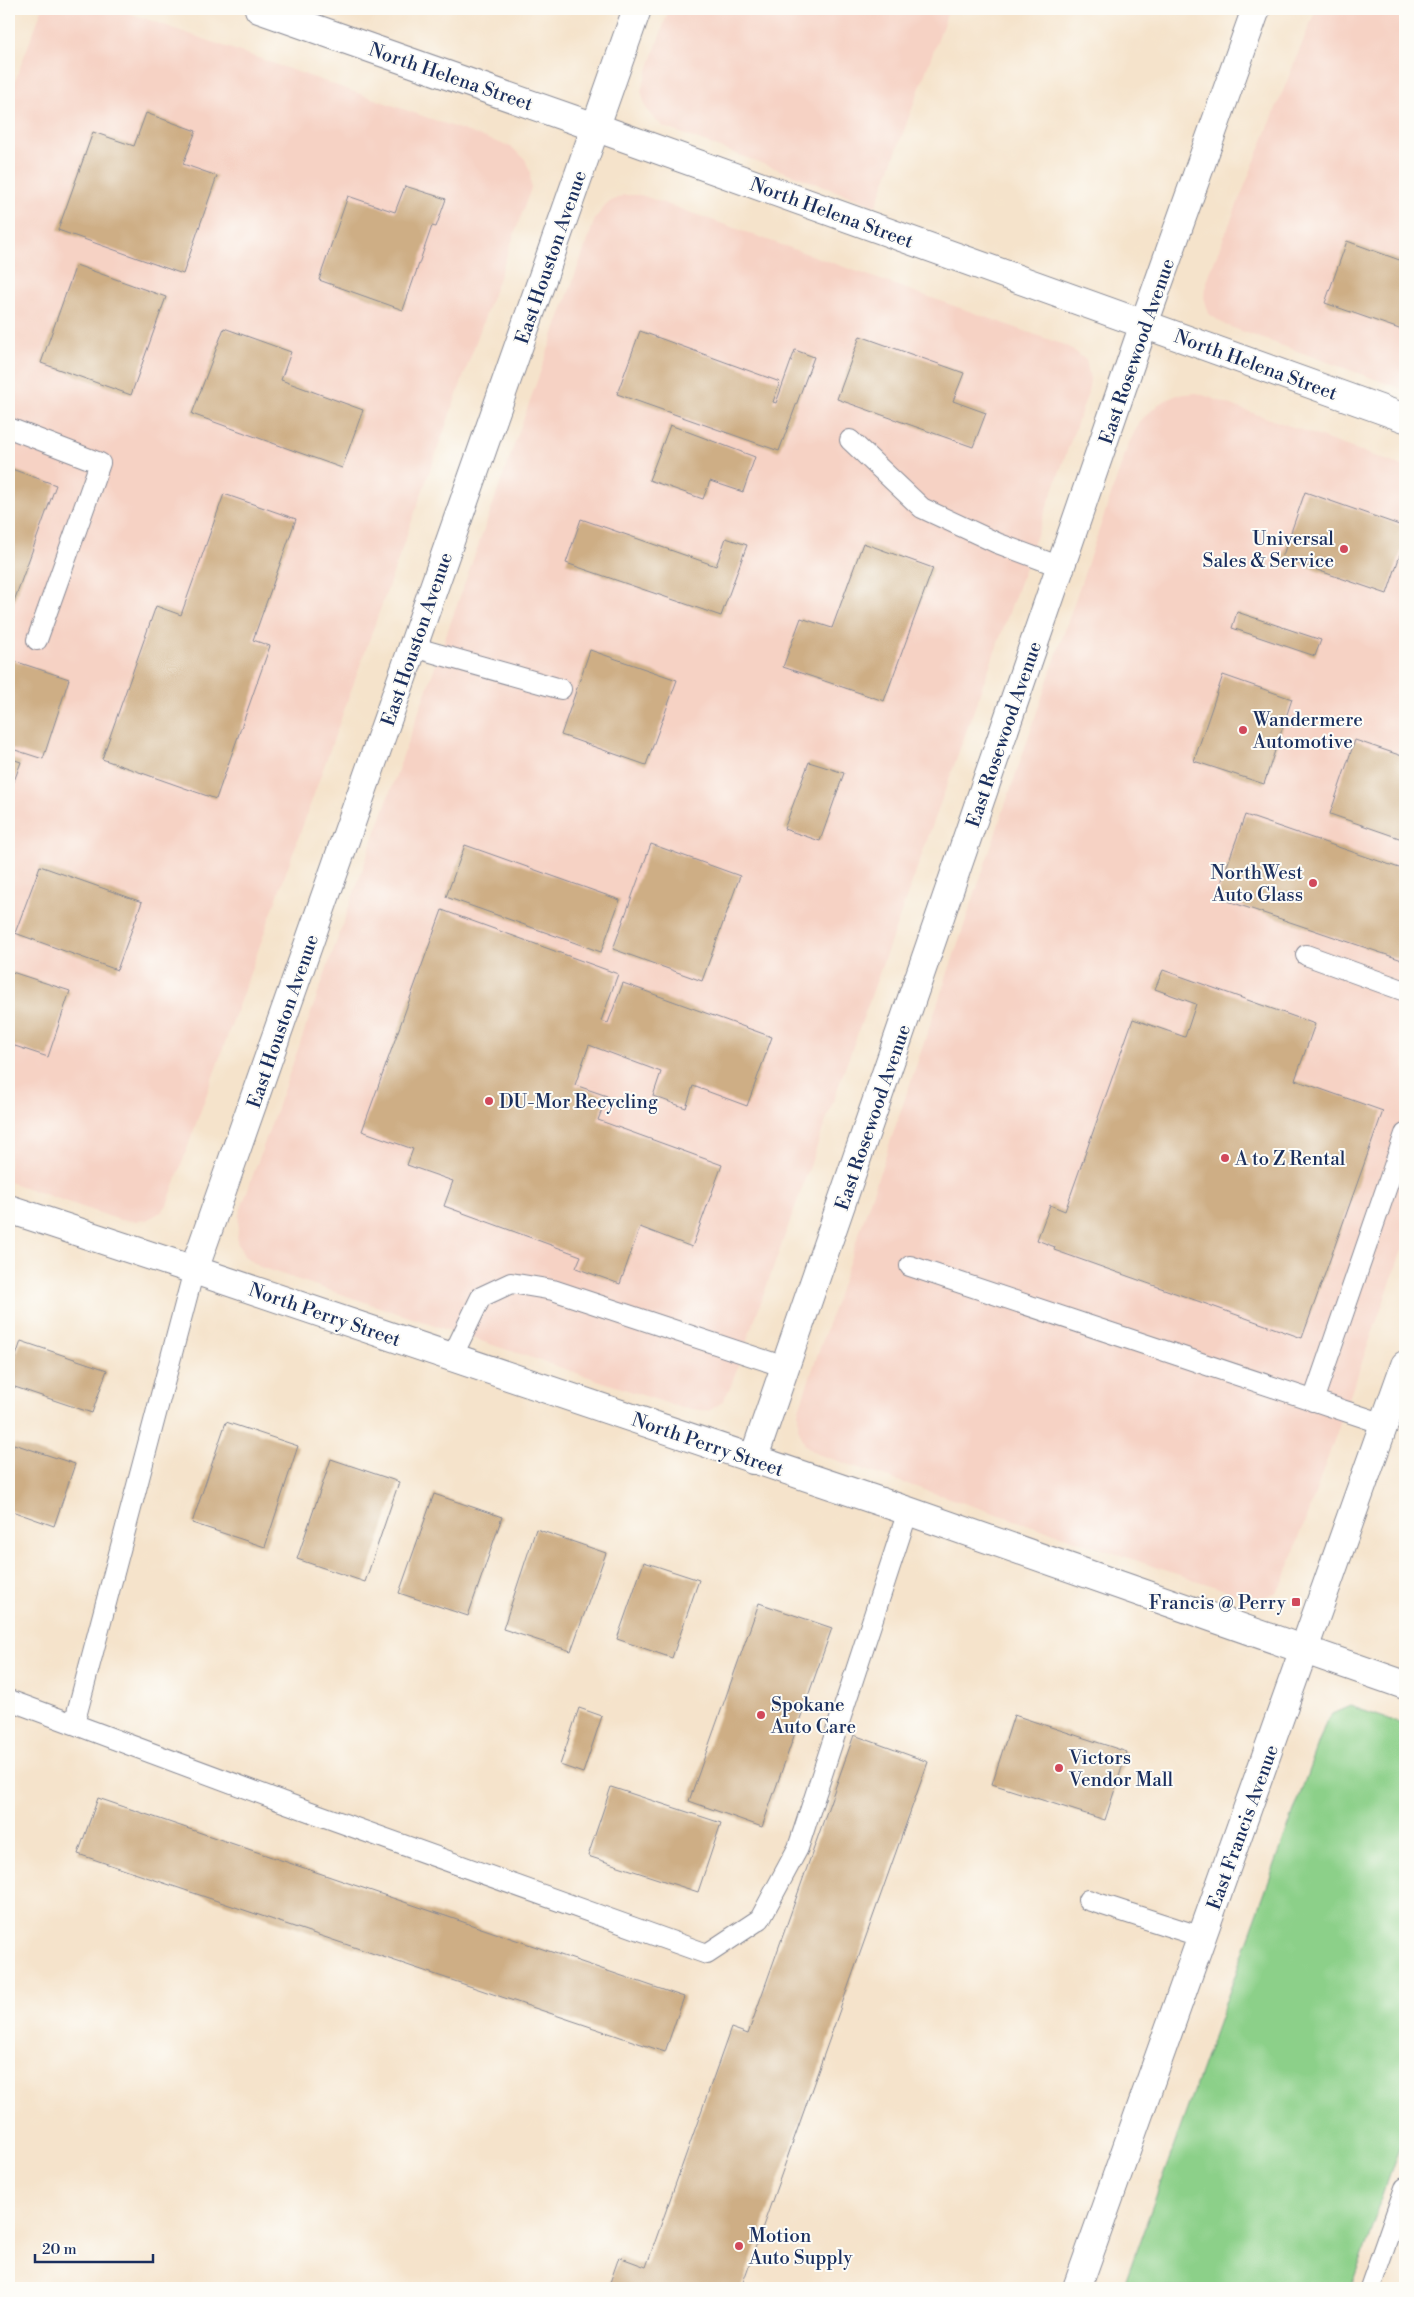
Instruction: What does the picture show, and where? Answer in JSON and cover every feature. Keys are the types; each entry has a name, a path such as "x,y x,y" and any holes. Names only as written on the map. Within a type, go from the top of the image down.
{"street":[{"name":"North Helena Street","path":"259,9 595,127 1405,418"},
{"name":"East Houston Avenue","path":"194,1270 637,9"},
{"name":"East Rosewood Avenue","path":"753,1460 1144,324 1256,9"},
{"name":"North Perry Street","path":"9,1209 908,1511 1305,1652 1405,1685"},
{"name":"East Francis Avenue","path":"1077,2288 1305,1652 1405,1365"}],"lane":[{"path":"9,428 100,463 36,640"},
{"path":"850,440 922,508 997,544 1061,567"},
{"path":"413,647 561,689"},
{"path":"1306,955 1405,991"},
{"path":"1313,1402 1405,1134"},
{"path":"910,1266 1313,1402 1384,1424"},
{"path":"74,1724 194,1270"},
{"path":"452,1357 480,1297 511,1284 553,1290 785,1367"},
{"path":"9,1700 286,1803 708,1954 760,1919 798,1848 908,1511"},
{"path":"1088,1900 1202,1937"},
{"path":"1370,2288 1405,2188"}],"shaded area":[{"path":"42,9 118,9 511,147 525,159 530,172 531,188 167,1205 161,1212 147,1220 135,1221 120,1220 9,1182 9,97"},
{"path":"669,9 949,9 876,206 664,127 653,118 645,106 641,90"},
{"path":"1316,9 1405,9 1405,390 1225,325 1209,314 1204,297 1208,277"},
{"path":"623,195 641,195 1067,346 1086,360 1090,379 1088,393 730,1388 722,1402 709,1411 681,1408 260,1267 244,1256 237,1242 239,1214 595,219 606,204"},
{"path":"1197,393 1405,467 1405,1242 1283,1583 1275,1593 1261,1598 1243,1596 817,1454 805,1445 798,1428 798,1412 1128,445 1140,421 1160,403 1177,395"}],"green space":[{"path":"1350,1706 1405,1725 1405,2131 1351,2288 1123,2288 1326,1722 1332,1714"}],"building":[{"path":"146,113 196,131 183,164 217,176 183,274 58,230 93,132 134,146"},
{"path":"405,186 446,199 436,227 432,226 403,310 319,280 348,196 395,212"},
{"path":"1347,241 1405,262 1405,331 1325,303"},
{"path":"76,265 166,297 131,395 41,363"},
{"path":"224,328 291,352 281,380 363,410 342,468 192,414"},
{"path":"640,331 780,382 773,402 776,403 795,350 814,357 779,451 617,394"},
{"path":"860,336 964,373 953,401 986,413 973,447 837,399"},
{"path":"670,425 755,457 743,492 710,481 703,499 649,480"},
{"path":"9,468 56,485 9,615"},
{"name":"Universal Sales & Service","path":"1305,492 1405,527 1405,540 1387,594 1282,558"},
{"path":"224,494 296,519 253,640 270,646 216,799 102,759 156,606 181,615"},
{"path":"581,519 716,566 726,538 747,545 721,616 566,563"},
{"path":"863,543 933,568 884,701 783,667 801,618 832,628"},
{"path":"1237,612 1321,640 1315,656 1232,628"},
{"path":"590,650 677,680 646,765 561,735"},
{"path":"11,660 69,679 43,759 9,748 9,668"},
{"name":"Wandermere Automotive","path":"1223,675 1292,699 1264,784 1194,761"},
{"path":"1355,740 1405,757 1405,840 1330,814"},
{"path":"9,758 21,762 9,795"},
{"path":"809,762 844,773 820,841 784,829"},
{"name":"NorthWest Auto Glass","path":"1245,815 1405,870 1405,961 1216,897"},
{"path":"651,844 740,876 702,981 613,949"},
{"path":"465,845 620,900 601,952 446,897"},
{"path":"40,866 142,902 117,970 15,933"},
{"name":"DU-Mor Recycling","path":"442,910 618,974 601,1021 608,1023 623,983 772,1037 747,1106 693,1086 686,1108 653,1096 661,1072 589,1045 575,1085 607,1096 598,1120 722,1165 692,1247 640,1227 620,1284 576,1268 581,1256 444,1206 453,1181 407,1165 413,1149 362,1131"},
{"name":"A to Z Rental","path":"1163,970 1315,1024 1295,1080 1383,1111 1302,1338 1054,1250 1055,1247 1037,1240 1050,1205 1065,1211 1133,1019 1185,1037 1196,1004 1155,989"},
{"path":"9,971 70,991 48,1057 9,1044"},
{"path":"21,1341 107,1370 92,1413 9,1385 9,1377"},
{"path":"226,1422 298,1446 265,1547 192,1523"},
{"path":"14,1444 75,1464 54,1526 9,1510 9,1460"},
{"path":"331,1459 399,1482 365,1582 297,1559"},
{"path":"434,1494 502,1517 468,1616 399,1593"},
{"path":"536,1529 606,1553 571,1651 503,1629"},
{"path":"644,1562 699,1580 672,1658 617,1639"},
{"name":"Spokane Auto Care","path":"759,1603 832,1628 762,1827 689,1801"},
{"path":"579,1708 602,1716 583,1773 560,1765"},
{"name":"Victors Vendor Mall","path":"1014,1715 1127,1752 1105,1820 992,1784"},
{"path":"854,1735 928,1762 741,2288 608,2288 619,2257 646,2267 731,2028 748,2034"},
{"path":"611,1787 721,1823 698,1892 588,1856"},
{"path":"98,1798 684,1997 665,2052 78,1854"}],"place":[{"name":"Universal Sales & Service","path":"1344,549"},
{"name":"Wandermere Automotive","path":"1243,730"},
{"name":"NorthWest Auto Glass","path":"1313,883"},
{"name":"DU-Mor Recycling","path":"489,1101"},
{"name":"A to Z Rental","path":"1225,1158"},
{"name":"Francis @ Perry","path":"1296,1602"},
{"name":"Spokane Auto Care","path":"761,1715"},
{"name":"Victors Vendor Mall","path":"1059,1768"},
{"name":"Motion Auto Supply","path":"739,2246"}]}
